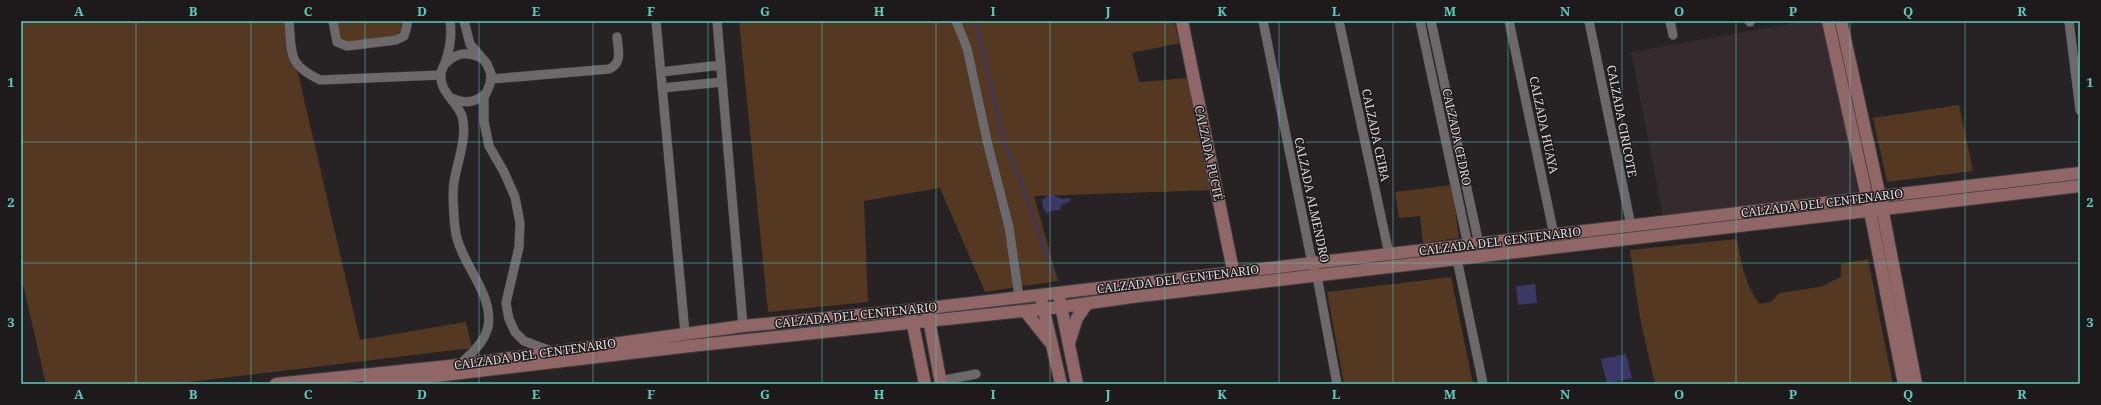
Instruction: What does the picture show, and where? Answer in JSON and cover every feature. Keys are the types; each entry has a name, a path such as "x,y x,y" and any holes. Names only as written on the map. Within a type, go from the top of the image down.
{"main road":[{"name":"CALZADA PUCTÉ","path":"1182,21 1236,285"},
{"path":"1828,21 1866,198 1875,210 1916,384"},
{"path":"1841,21 1880,197 1875,210 1904,384"},
{"name":"CALZADA DEL CENTENARIO","path":"369,384 434,372 459,365 685,333 1019,298 2080,173"},
{"name":"CALZADA DEL CENTENARIO","path":"276,384 434,372 1044,309 2080,186"},
{"path":"1058,293 1077,384"},
{"path":"1040,295 1061,384"},
{"path":"1068,346 1077,318 1087,304"},
{"path":"927,308 940,382"},
{"path":"911,310 912,323 925,384"},
{"path":"1025,311 1053,347"}],"street":[{"path":"289,21 291,51 294,61 303,72 320,80 441,75"},
{"path":"333,21 337,42 347,46 396,40 404,36 408,26 407,21"},
{"path":"450,21 449,50 441,75 444,91 451,98 462,116 463,133 454,184 456,233 462,256 487,304 488,327 483,340 474,352 459,365"},
{"path":"464,21 470,44 487,64 492,79 484,98 484,121 489,146 504,172 515,197 520,223 518,252 506,303 509,320 515,332 524,341 551,351"},
{"path":"656,21 685,333"},
{"path":"717,21 743,326"},
{"path":"956,21 967,48 988,145 1009,227 1019,298"},
{"name":"CALZADA ALMENDRO","path":"1263,21 1312,263 1317,276 1337,384"},
{"name":"CALZADA CEIBA","path":"1339,21 1389,254"},
{"name":"CALZADA CEDRO","path":"1420,21 1476,257"},
{"name":"CALZADA CEDRO","path":"1431,21 1473,244"},
{"name":"CALZADA HUAYA","path":"1509,21 1554,235"},
{"name":"CALZADA CIRICOTE","path":"1589,21 1631,226"},
{"path":"1670,21 1673,36"},
{"path":"2069,21 2080,110"},
{"path":"492,79 609,69 615,67 619,61 617,37"},
{"path":"445,63 452,56 462,53 471,53 480,57"},
{"path":"661,72 721,65"},
{"path":"662,88 722,82"},
{"path":"451,98 460,102 470,103 479,99 486,92"},
{"path":"1457,259 1482,384"},
{"path":"940,382 976,374"}],"shaded area":[{"path":"21,21 293,21 295,60 360,340 466,322 472,348 174,384 46,384 21,276"},
{"path":"338,21 403,21 401,31 392,37 343,42 340,38"},
{"path":"739,21 1174,21 1180,43 1132,53 1139,82 1188,78 1216,190 1034,196 1058,281 985,292 940,188 864,201 868,302 768,312"},
{"path":"1805,21 1823,21 1858,192 1663,216 1631,52"},
{"path":"1959,105 1973,171 1887,182 1873,118"},
{"path":"1452,185 1459,238 1423,243 1420,216 1399,218 1395,192"},
{"path":"1051,194 1062,199 1069,198 1071,201 1061,205 1060,210 1050,211 1047,214 1043,207 1042,200"},
{"path":"1737,239 1747,282 1760,304 1771,302 1779,293 1820,287 1841,277 1841,264 1868,259 1893,384 1655,384 1640,318 1630,250"},
{"path":"1451,277 1473,384 1344,384 1327,292"},
{"path":"1535,284 1537,303 1518,305 1516,286"},
{"path":"1626,354 1632,378 1607,384 1601,359"}],"waterway":[{"path":"975,21 1005,145 1016,169 1052,272"}]}
